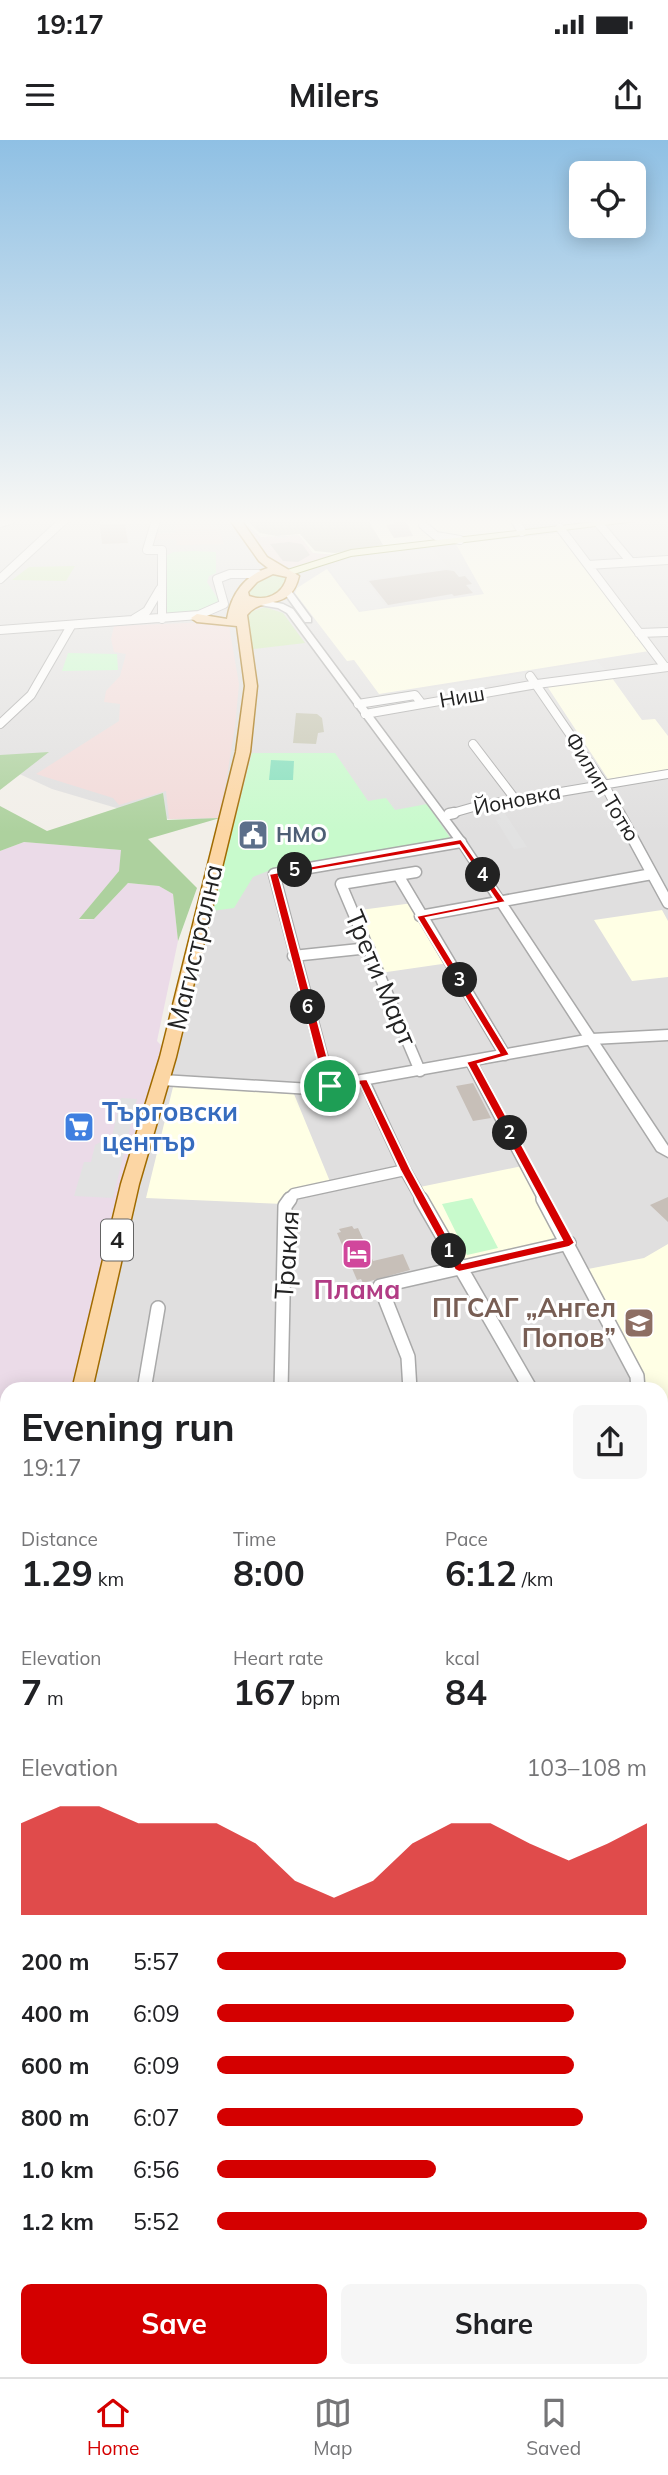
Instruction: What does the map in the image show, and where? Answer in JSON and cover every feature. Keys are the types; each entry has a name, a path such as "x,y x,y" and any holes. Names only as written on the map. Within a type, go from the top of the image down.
{"main road":[{"name":"Магистрална","path":"230,800 241,700 233,624"},
{"name":"Магистрална","path":"84,1382 145,1127 160,1086 242,753 251,686 242,624"},
{"name":"Магистрална","path":"96,1382 157,1119 160,1086"}],"street":[{"path":"0,630 91,624"},
{"path":"301,624 363,703"},
{"path":"312,624 363,703 461,842 662,1148 668,1153"},
{"path":"632,624 666,667"},
{"path":"0,724 31,695 71,626"},
{"path":"639,633 668,632"},
{"name":"Ниш","path":"370,713 537,684 666,667"},
{"name":"Филип Тотю","path":"530,676 604,784 668,903"},
{"name":"Ниш","path":"363,703 415,695 422,704"},
{"path":"370,713 449,814 461,842"},
{"path":"473,744 514,799"},
{"name":"Йоновка","path":"449,814 514,799 668,774"},
{"path":"330,1086 293,956 274,874 461,842"},
{"path":"416,872 398,875 505,1055"},
{"path":"420,916 652,874"},
{"name":"Трети Март","path":"398,875 341,884 420,1071"},
{"path":"293,956 369,947"},
{"path":"160,1086 296,1089 330,1086 592,1039 668,1035"},
{"path":"471,1062 569,1243 637,1376 637,1382"},
{"path":"364,1081 405,1170 526,1382"},
{"name":"Тракия","path":"281,1382 285,1206 294,1195 405,1170"},
{"path":"410,1382 408,1357 380,1286 569,1243"},
{"path":"145,1382 158,1308"}],"shaded area":[{"path":"0,624 668,624 668,1382 78,1382 219,819 169,819 130,812 52,789 0,765"},
{"path":"319,624 629,624 649,651 379,694 354,660 347,661"},
{"path":"114,626 229,626 239,684 220,818 169,819 166,791 119,805 113,798 36,774 119,721 120,704 104,702 106,691 120,676 126,654 114,652 111,639"},
{"path":"597,661 606,671 543,681 534,671"},
{"path":"524,673 528,678 485,685 488,691 470,694 466,689 422,696 418,690"},
{"path":"612,678 642,720 655,719 668,736 668,770 608,779 547,686"},
{"path":"296,713 317,714 322,718 324,732 318,733 316,744 293,743"},
{"path":"504,812 527,847 514,849 496,820 501,819 497,813"},
{"path":"24,842 122,850 119,871 79,920 94,919 128,883 159,886 173,894 178,941 157,1041 162,1046 78,1382 0,1382 0,851"},
{"path":"413,903 449,963 380,973 353,911"},
{"path":"662,910 668,921 668,977 632,981 594,920"},
{"path":"173,1087 294,1094 331,1184 283,1204 146,1198"},
{"path":"121,1098 137,1099 113,1198 74,1196 84,1162 91,1162 95,1145 112,1136"},
{"path":"527,1165 567,1242 459,1268 415,1188"},
{"name":"ПГСАГ „Ангел Попов”","path":"668,1244 668,1382 635,1382 583,1270 644,1258"}],"green space":[{"path":"249,624 291,624 305,643 253,649"},
{"path":"68,653 117,654 118,670 62,671"},
{"path":"49,752 0,790 0,755"},
{"path":"252,753 335,753 368,801 386,798 395,810 427,804 451,839 268,871 253,877 234,908 212,911"},
{"path":"271,760 294,761 293,780 269,780"},
{"path":"163,793 167,820 220,818 148,839 197,888 178,941 173,894 159,886 128,883 94,919 79,919 119,871 121,850 24,842 0,851 0,806 47,831"},
{"path":"472,1198 498,1248 467,1255 442,1204"}],"building":[{"path":"473,1083 491,1118 473,1121 456,1086"},
{"path":"668,1197 668,1222 650,1205"},
{"path":"352,1226 354,1229 358,1228 373,1261 403,1254 410,1270 363,1283 361,1279 357,1280 337,1233 341,1232 339,1229"}],"place":[{"name":"HMO","path":"253,835"},
{"name":"Търговски център","path":"79,1127"},
{"name":"Плама","path":"357,1254"},
{"name":"ПГСАГ „Ангел Попов”","path":"639,1323"}],"route":[{"path":"461,842 501,902 420,916 505,1055 471,1062 569,1243 459,1268 405,1170 364,1081 330,1086 293,956 274,874 461,842"}]}
